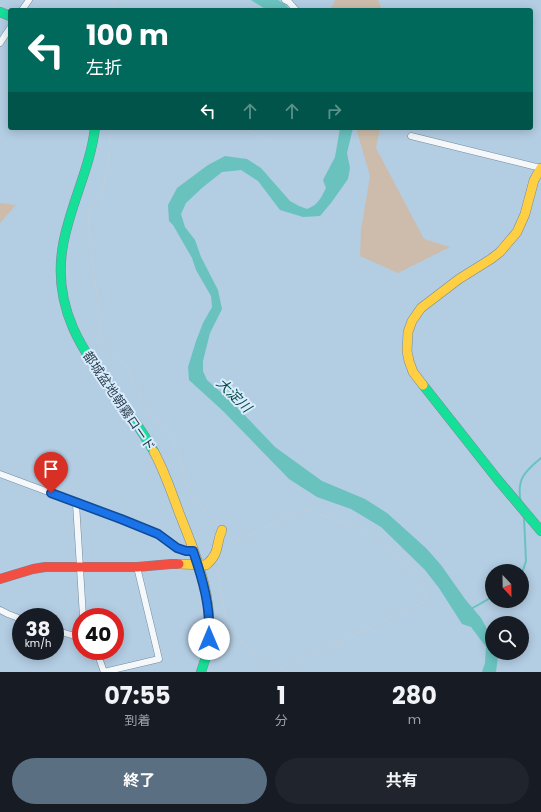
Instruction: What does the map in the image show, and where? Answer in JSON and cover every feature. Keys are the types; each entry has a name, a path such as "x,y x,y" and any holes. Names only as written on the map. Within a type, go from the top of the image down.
{"street":[{"path":"286,0 294,8"},
{"path":"0,43 8,31"},
{"name":"都城盆地朝霧ロード","path":"95,130 88,164 67,226 61,260 62,292 66,310 81,344 148,441 165,473 198,565 208,606 210,630 208,649 201,672"},
{"path":"411,136 429,139 541,168 534,180 525,214 516,232 500,252 459,279 421,308 412,321 408,332 407,347 408,361 413,372 498,480 541,531"},
{"path":"0,474 158,534 177,548 186,551 193,551"},
{"path":"76,503 82,608"},
{"path":"0,579 33,569 45,568 137,567 171,564 206,565 216,556 219,534 222,530"},
{"path":"100,660 104,672 159,659 137,567"},
{"path":"0,610 12,616"}],"path":[{"path":"110,130 108,161 104,184 98,198 91,208 88,221 102,344 104,349 109,354 124,361 142,401 150,414 173,438 190,491 207,514 222,530"},
{"path":"245,130 254,132 267,143"},
{"path":"225,546 303,510 307,510 357,527 374,538 406,566 426,594 424,602 272,672"},
{"path":"221,560 218,566 218,575 226,618 229,625 266,672"}],"shaded area":[{"path":"251,0 278,0 288,8 264,8"},
{"path":"335,0 378,0 381,8 331,8"},
{"path":"340,130 353,130 347,153 350,168 348,179 320,216 303,217 280,210 258,181 241,170 222,172 186,203 181,214 185,227 195,240 201,257 218,290 222,309 210,333 203,361 203,371 207,380 232,402 275,447 322,481 365,499 387,513 426,548 441,565 465,599 481,618 485,625 485,646 471,627 462,624 439,588 425,570 381,527 351,509 317,497 289,479 223,411 189,380 188,367 196,341 203,323 212,307 211,296 196,270 192,258 173,225 169,221 168,205 177,188 208,165 225,156 247,159 261,168 290,201 307,209 317,203 321,198 326,188 323,180 335,157"},
{"path":"357,130 380,130 376,148 424,239 450,247 398,273 360,256 361,230 370,176"},
{"path":"0,203 16,205 0,223"},
{"path":"485,660 498,660 496,672 482,672"}],"waterway":[{"path":"521,503 520,488 523,477 526,472 541,458"},
{"path":"524,517 525,564"},
{"path":"471,609 485,601"}],"traffic: fast":[{"path":"0,12 8,15"},
{"path":"95,130 89,158 70,216 63,245 61,277 65,305 75,332 88,356 139,427 154,452"},
{"path":"423,385 498,480 541,531"},
{"path":"201,672 208,646 209,619"}],"traffic: slow":[{"path":"423,385 413,372 407,351 408,332 412,321 421,308 459,279 500,252 517,232 525,214 534,180 541,168"},
{"path":"154,452 162,467 199,566 206,592 209,619"},
{"path":"179,564 206,565 216,552 222,530"}],"traffic: jam":[{"path":"0,579 45,567 137,567 179,564"}],"route":[{"path":"51,493 158,534 177,548 186,551 193,551 205,590 208,606 210,630 209,639"}],"water label":[{"name":"大淀川","path":"234,395"}]}
